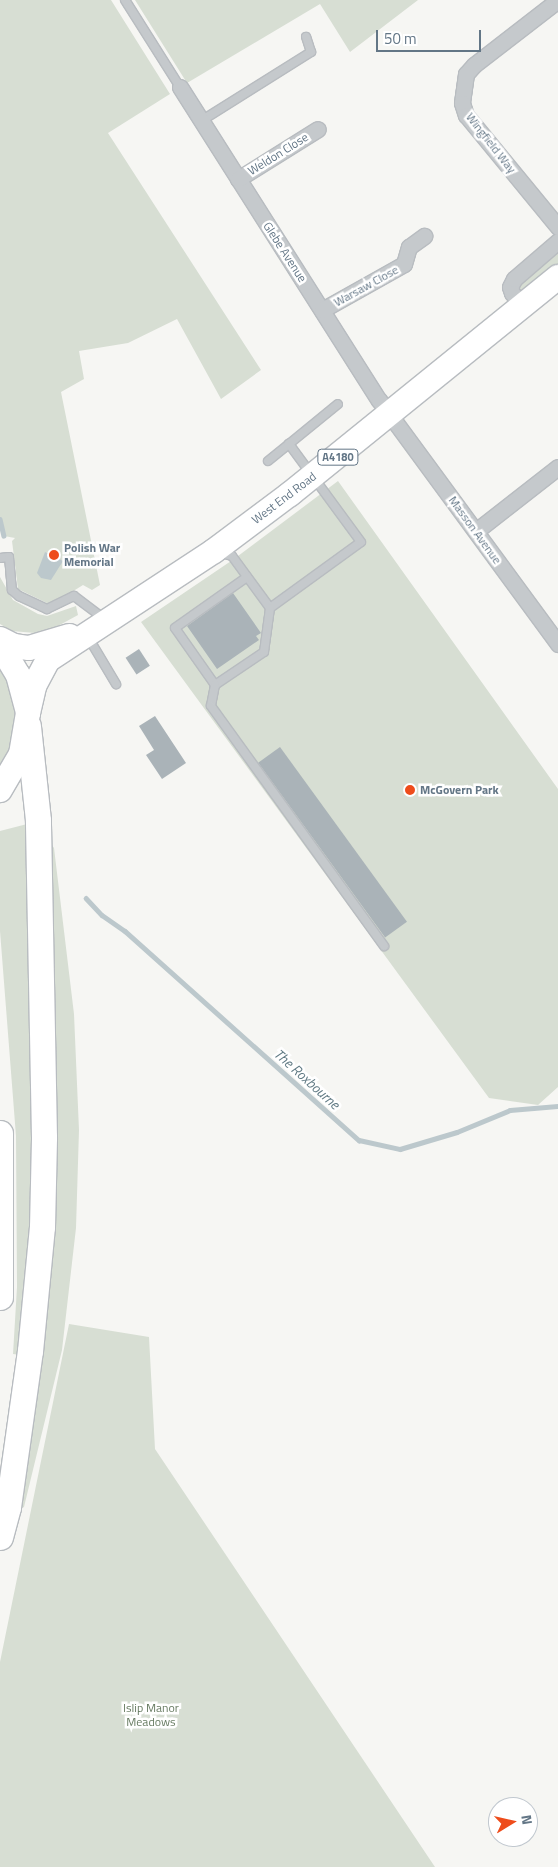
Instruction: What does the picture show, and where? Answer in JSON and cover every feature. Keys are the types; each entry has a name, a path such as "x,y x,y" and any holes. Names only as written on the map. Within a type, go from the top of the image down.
{"highway":[{"path":"0,1537 8,1507 30,1351 42,1226 44,1138 38,820 28,720"},
{"path":"0,1133 0,1296"}],"main road":[{"name":"West End Road","path":"28,720 34,686 48,660 105,620 214,551 391,416 558,277"},
{"name":"West End Road","path":"0,638 28,648 49,644 105,620"},
{"path":"0,645 18,675 28,720 21,754 0,790"}],"street":[{"name":"Wingfield Way","path":"558,0 474,65 466,74 462,103 466,115 558,227"},
{"name":"Glebe Avenue","path":"180,87 391,416"},
{"name":"Weldon Close","path":"238,179 318,129"},
{"name":"Warsaw Close","path":"322,310 404,264 409,247 424,236"},
{"path":"522,307 510,287 514,278 558,240"},
{"name":"Masson Avenue","path":"391,416 558,644"},
{"path":"476,531 558,468"}],"lane":[{"path":"125,0 180,87"},
{"path":"201,121 312,52 306,36"},
{"path":"268,461 338,404"},
{"path":"270,608 361,542 289,444"},
{"path":"214,551 232,556 270,608 264,652 215,685 211,706 384,946"},
{"path":"0,558 9,558 12,590 19,596 47,609 74,596 105,620"},
{"path":"215,685 175,628 248,577"},
{"path":"86,633 116,684"}],"green space":[{"path":"0,0 111,0 170,94 108,133 261,370 221,399 177,319 128,343 79,351 84,379 61,392 100,585 92,590 83,585 51,605 18,589 12,541 15,538 4,536 0,519"},
{"path":"135,0 418,0 350,52 320,4 187,83"},
{"path":"558,251 558,265 524,292 518,291 517,284"},
{"name":"McGovern Park","path":"338,481 558,789 558,1087 538,1105 489,1098 141,622 234,559"},
{"path":"0,577 13,600 38,614 47,616 76,606 78,615 56,627 35,633 12,631 0,624"},
{"path":"0,660 8,672 22,729 0,775"},
{"path":"31,823 38,1120 21,1355 13,1354 17,1287 16,1136 0,931 0,831"},
{"path":"45,835 54,848 74,1014 79,1130 76,1228 62,1350 24,1507 15,1512 54,1215 56,1073"},
{"name":"Islip Manor Meadows","path":"69,1324 149,1337 155,1449 435,1867 0,1867 0,1662"}],"shaded area":[{"path":"45,552 63,561 51,580 41,578 37,573"}],"building":[{"path":"233,593 261,633 256,636 259,640 217,669 187,626"},
{"path":"139,649 150,666 136,674 126,658"},
{"path":"155,716 186,763 162,779 146,755 154,750 139,726"},
{"path":"280,747 407,922 385,938 258,763"}],"waterway":[{"name":"The Roxbourne","path":"0,519 4,536"},
{"name":"The Roxbourne","path":"86,898 102,915 125,931 359,1140 400,1149 457,1132 510,1110 558,1106"}],"place":[{"name":"Polish War Memorial","path":"54,555"},
{"name":"McGovern Park","path":"410,790"}]}
